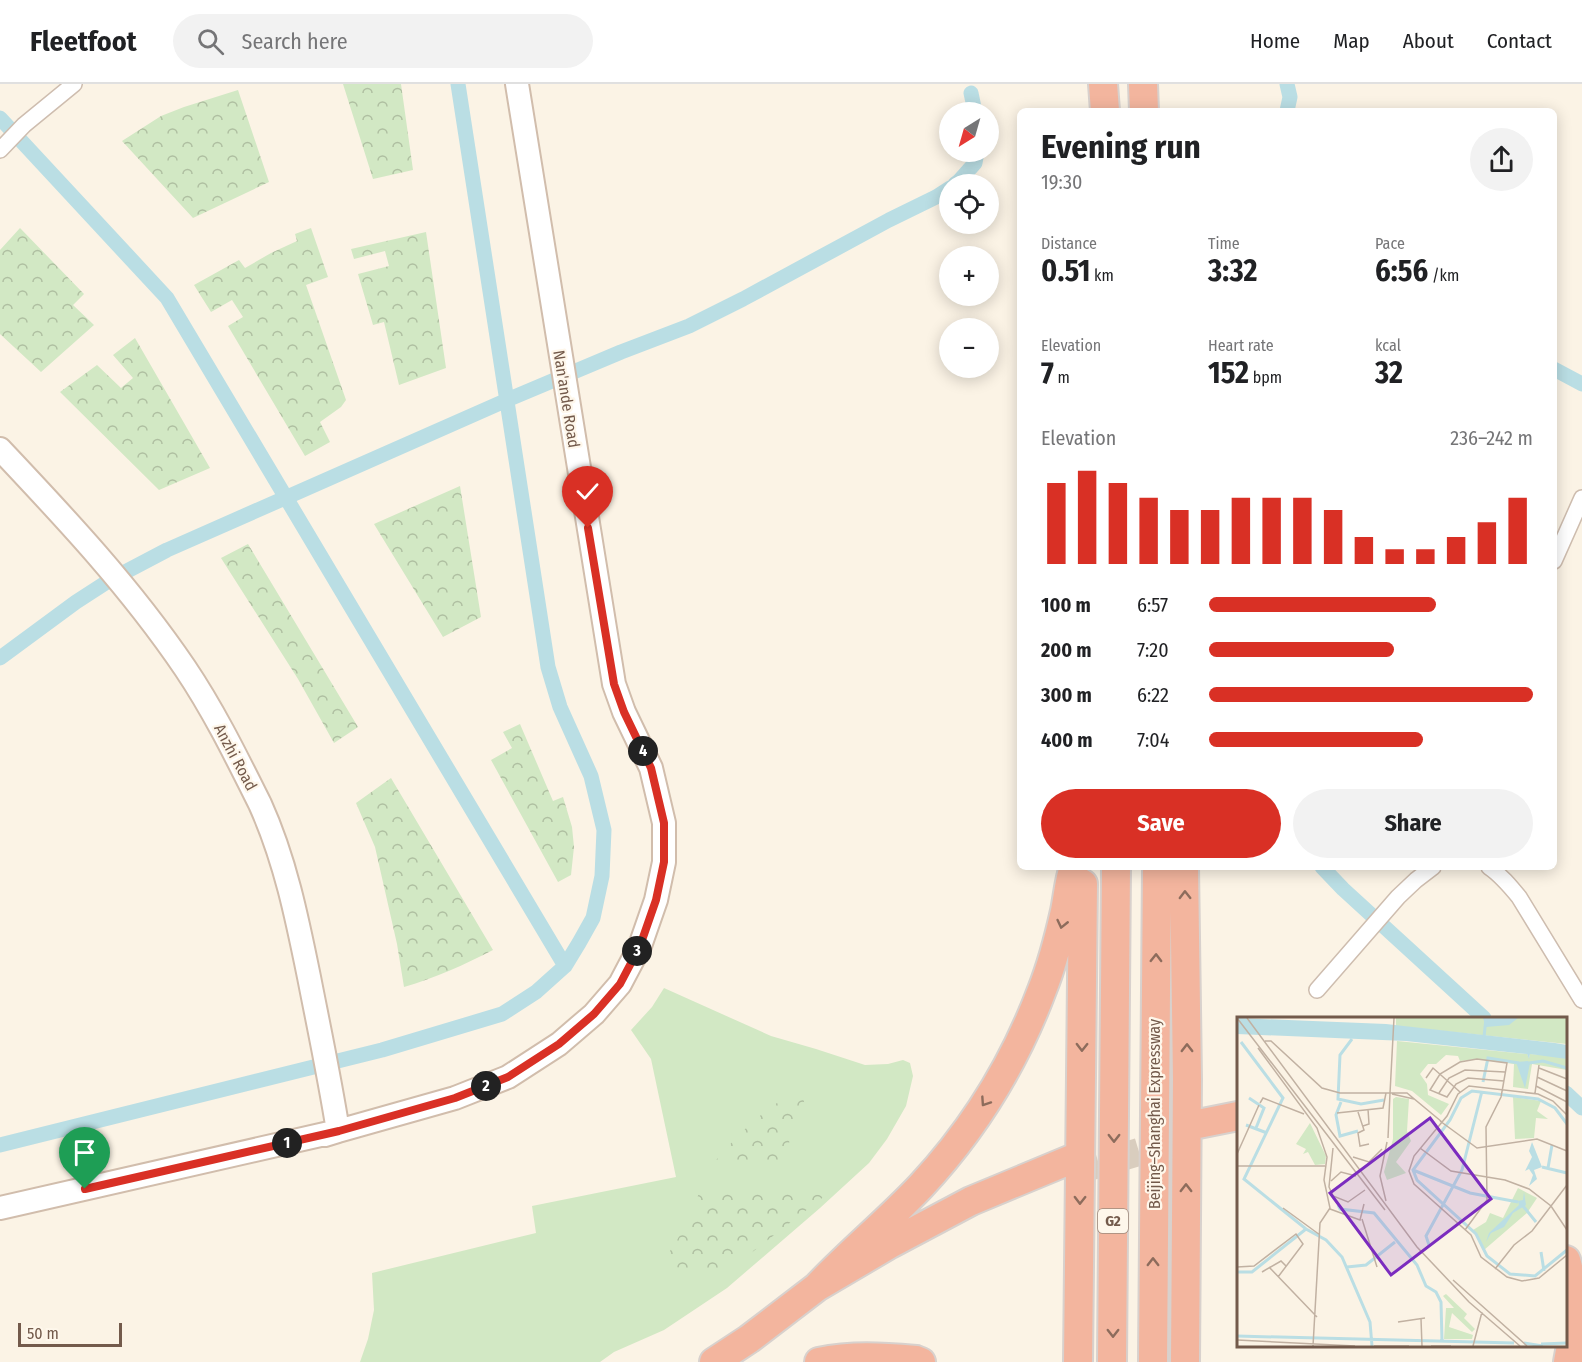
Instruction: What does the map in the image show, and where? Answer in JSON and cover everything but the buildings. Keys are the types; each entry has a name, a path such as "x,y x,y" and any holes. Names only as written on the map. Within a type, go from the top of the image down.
{"highway":[{"path":"817,1287 922,1184 947,1155 993,1091 1013,1056 1043,987 1062,924 1073,870"},
{"path":"1078,1362 1083,870"},
{"name":"G2","path":"1112,1362 1116,870"},
{"name":"Beijing–Shanghai Expressway","path":"1153,1362 1157,870"},
{"path":"1184,870 1187,1016 1185,1362"},
{"path":"1237,1117 1199,1130 1237,1128"},
{"path":"714,1362 749,1339 817,1287 891,1244 971,1201 1072,1166 978,1211 897,1254 830,1300 748,1362"},
{"path":"1567,1264 1574,1308 1568,1362"},
{"path":"1185,1267 1196,1362"},
{"path":"1556,1362 1559,1347"},
{"path":"819,1362 841,1357 878,1356 921,1362"}],"street":[{"path":"4,146 24,125 74,84"},
{"name":"Nan'ande Road","path":"0,1209 339,1131 455,1098 508,1077 559,1044 594,1014 620,984 640,946 656,900 664,862 664,823 651,768 624,712 614,684 518,84"},
{"name":"Anzhi Road","path":"0,449 70,522 125,587 191,678 235,754 266,817 285,870 339,1131"},
{"path":"1557,554 1582,498"},
{"path":"1317,990 1385,912 1429,870"},
{"path":"1493,870 1508,882 1519,897 1582,1000"}],"green space":[{"path":"343,84 401,84 413,170 373,179"},
{"path":"238,90 269,182 193,218 122,141 161,116"},
{"path":"20,228 84,294 73,305 94,325 41,372 0,334 0,250"},
{"path":"311,228 328,277 306,285 346,400 341,407 320,422 330,442 305,456 228,326 243,317 232,300 211,312 194,285 239,260 245,268 297,241 295,234"},
{"path":"426,232 446,368 399,385 384,322 373,325 358,274 389,266 385,251 354,259 351,249"},
{"path":"135,338 210,468 159,490 60,392 97,365 121,388 133,378 113,355"},
{"path":"460,486 481,617 443,637 374,524"},
{"path":"248,544 358,727 334,743 298,679 221,558"},
{"path":"520,724 553,801 563,797 572,827 574,847 571,875 558,882 491,760 512,748 503,732"},
{"path":"391,778 493,950 449,971 404,987 397,944 375,847 356,803"},
{"path":"664,988 771,1036 865,1065 888,1064 903,1060 910,1063 913,1076 906,1106 887,1139 869,1163 727,1288 664,1330 614,1352 600,1362 360,1362 374,1310 372,1273 536,1233 532,1206 676,1177 651,1059 631,1030 652,1007"},
{"path":"802,1091 805,1107 789,1138 790,1156 779,1165 712,1165 759,1116 777,1103"},
{"path":"700,1191 826,1195 720,1277 662,1264 683,1230"}],"waterway":[{"path":"0,1145 382,1050 502,1014 536,992 565,966 593,918 602,876 604,830 591,776 560,707 548,667 458,84"},
{"path":"1287,84 1290,97 1288,108"},
{"path":"971,93 973,102"},
{"path":"0,118 167,298 565,966"},
{"path":"965,174 975,162"},
{"path":"0,658 110,580 167,550 507,400 689,326 939,195"},
{"path":"1557,371 1582,384"},
{"path":"1325,870 1483,1017"},
{"path":"1567,1094 1582,1108"}],"tunnel":[{"path":"1072,1172 1155,1147 1199,1137"}],"route":[{"path":"85,1189 339,1131 455,1098 508,1077 559,1044 594,1014 620,984 640,946 656,900 664,862 664,823 651,768 624,712 614,684 588,528"}]}
